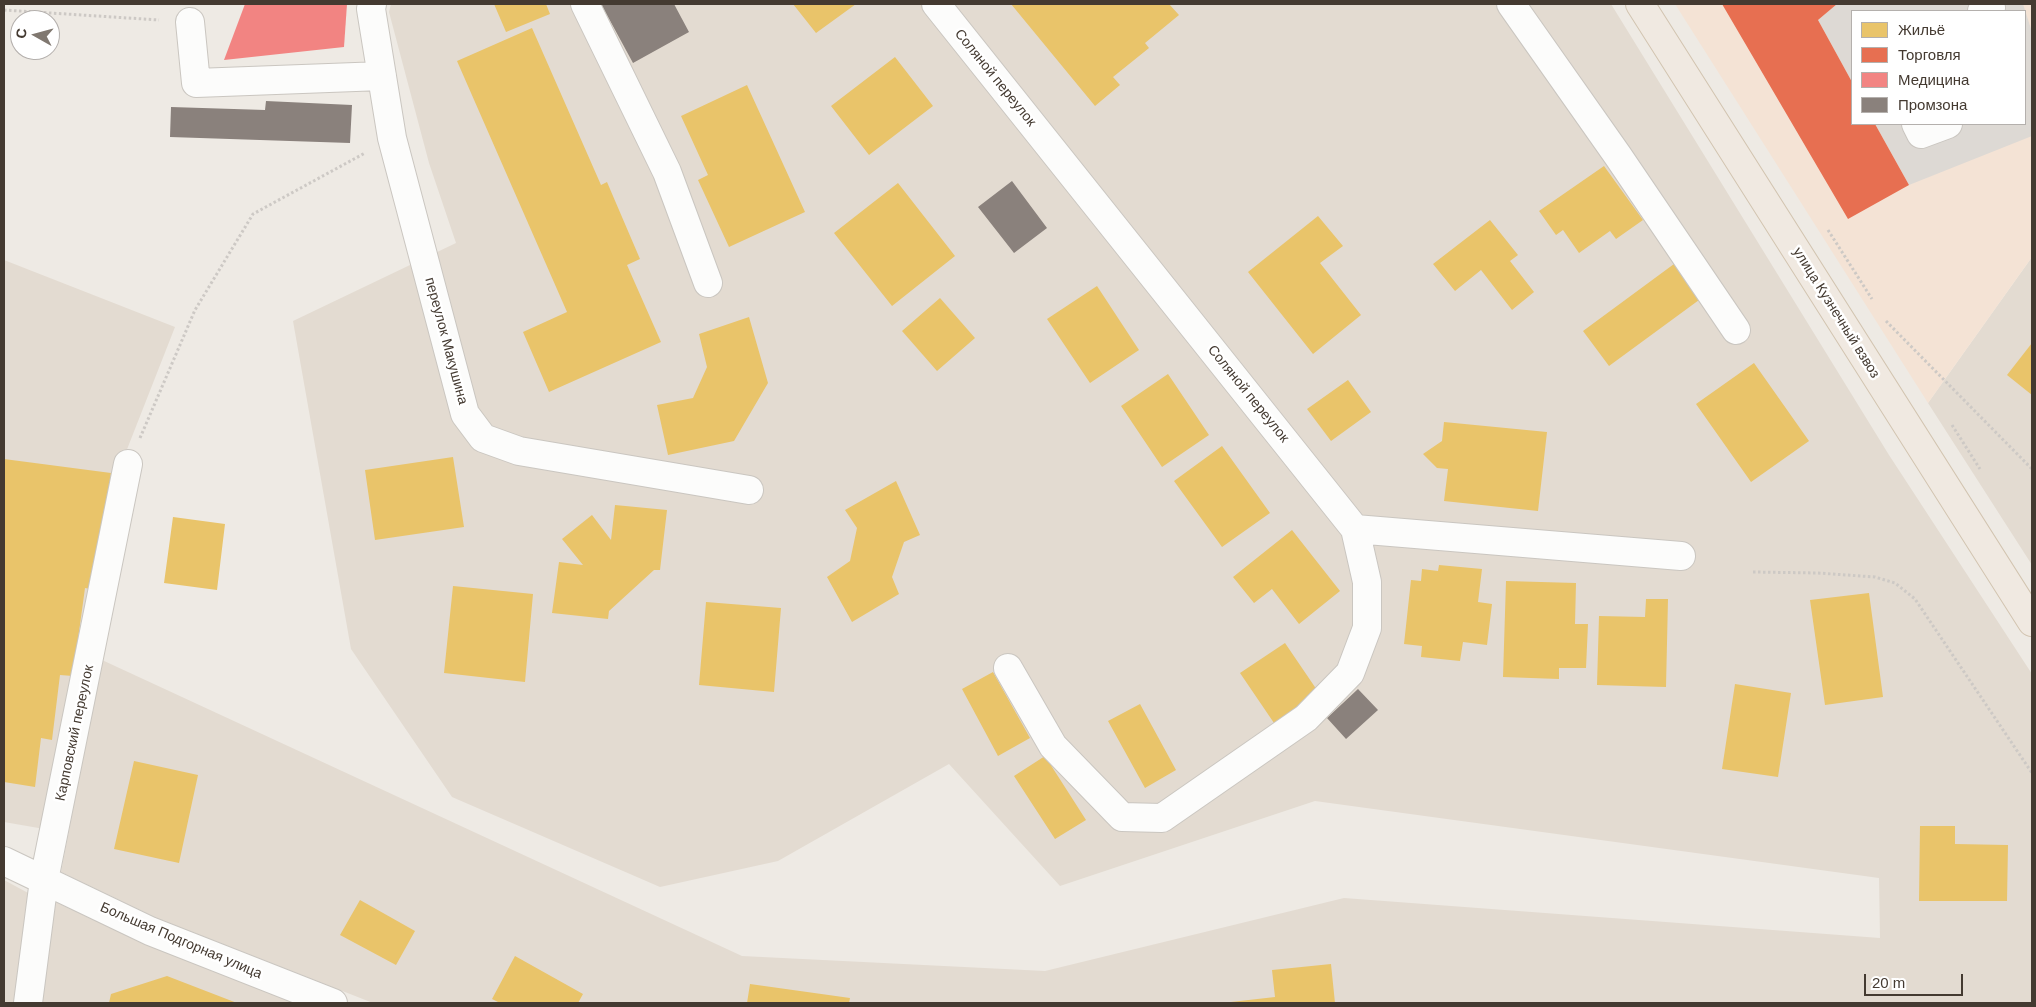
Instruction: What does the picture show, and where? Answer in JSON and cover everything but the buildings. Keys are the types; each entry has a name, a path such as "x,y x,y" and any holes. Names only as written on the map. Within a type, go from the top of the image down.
{"main road":[{"name":"улица Кузнечный взвоз","path":"1640,4 2032,622"}],"street":[{"name":"переулок Макушина","path":"372,4 371,9 392,138 465,414 484,438 518,451 749,490"},
{"path":"584,4 667,172 708,284"},
{"name":"Соляной переулок","path":"936,4 1356,529"},
{"path":"1510,4 1618,156 1736,330"},
{"path":"190,22 196,83 382,76"},
{"path":"1916,125 1921,134 1945,125"},
{"name":"Карповский переулок","path":"28,1003 44,880 128,464"},
{"path":"1008,668 1053,746 1122,817 1162,818 1306,718 1350,673 1367,628 1367,582 1356,529 1681,556"},
{"name":"Большая Подгорная улица","path":"4,861 150,931 333,1003"}],"path":[{"path":"4,10 190,22"},
{"path":"128,464 195,310 253,214 392,138"},
{"path":"1828,230 1872,298"},
{"path":"1886,320 2032,468"},
{"path":"1952,425 1980,469"},
{"path":"1753,572 1818,573 1875,577 1895,583 1915,599 2032,773"}],"shaded area":[{"path":"391,4 1611,4 1889,455 2032,674 2032,1003 373,1003 159,919 61,872 102,660 742,956 1045,971 1344,898 1880,938 1879,878 1315,801 1060,886 949,764 778,861 660,887 452,797 351,649 293,321 456,243 429,163 389,12"},
{"path":"1675,4 2032,4 2032,257 1928,403"},
{"path":"1837,4 2023,4 2025,10 1851,10 1851,80 1818,20"},
{"path":"2026,13 2032,32 2032,136 1909,185 1876,125 2026,125"},
{"path":"2032,257 2032,565 1928,403"},
{"path":"4,260 175,327 124,457 50,830 4,822"},
{"path":"4,880 30,894 15,1003 4,1003"},
{"path":"55,902 146,944 296,1003 42,1003"}]}
